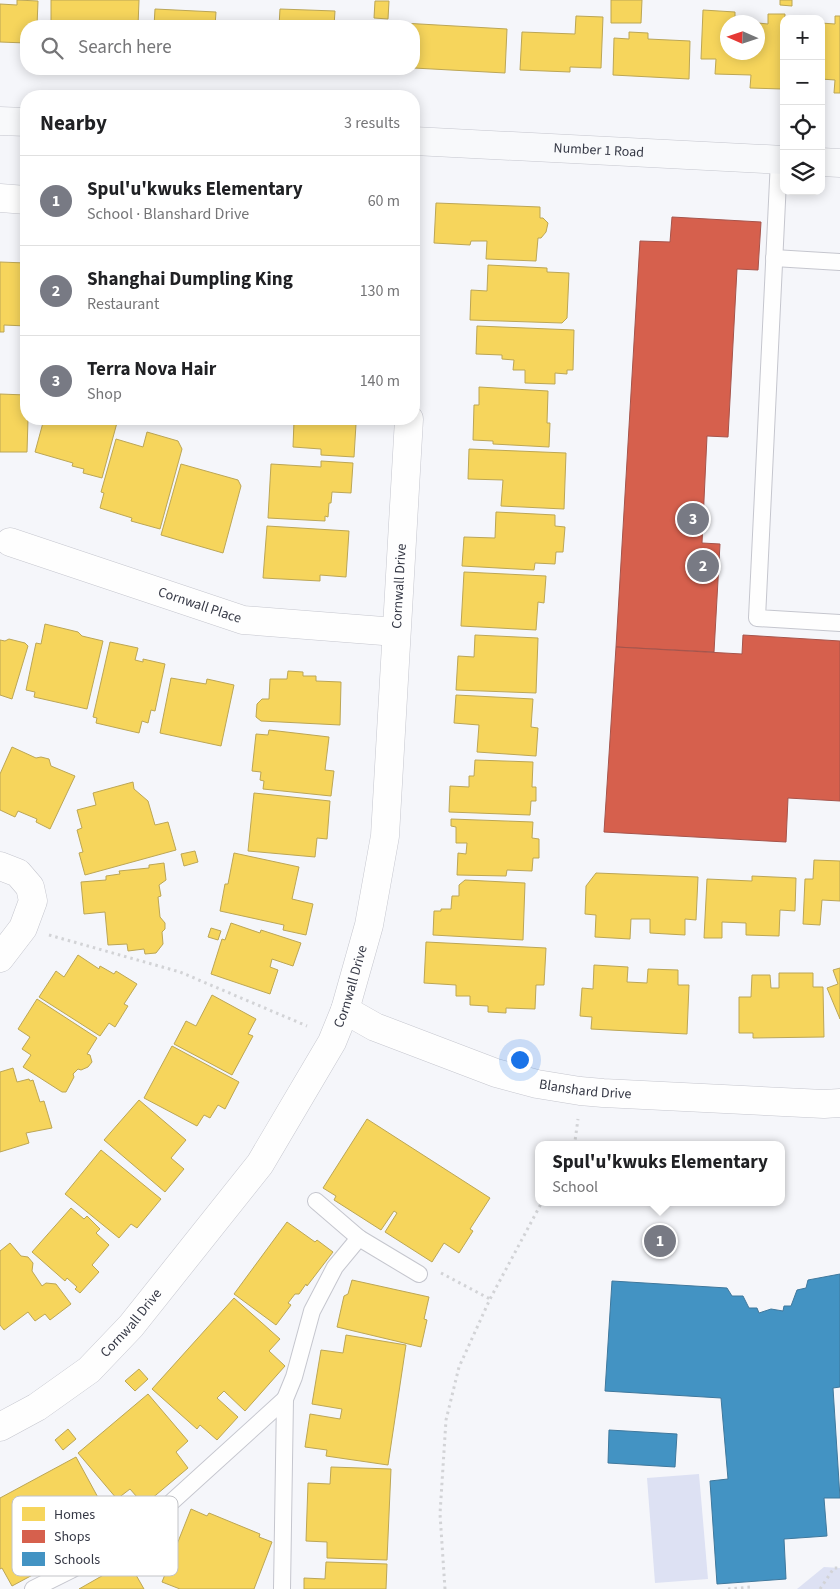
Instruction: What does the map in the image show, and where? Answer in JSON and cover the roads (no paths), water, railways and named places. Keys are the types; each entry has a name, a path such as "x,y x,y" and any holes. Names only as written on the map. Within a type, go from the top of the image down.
{"street":[{"path":"0,120 20,122"},
{"name":"Number 1 Road","path":"420,141 780,160"},
{"path":"825,162 840,163"},
{"path":"0,198 20,200"},
{"name":"Cornwall Drive","path":"0,1427 37,1407 89,1370 131,1326 260,1164 332,1042 345,1010 369,925 386,836 409,425"},
{"name":"Cornwall Place","path":"10,542 243,620 396,632"},
{"path":"0,866 18,873 30,887 33,901 23,928 0,958"},
{"name":"Blanshard Drive","path":"345,1010 375,1027 496,1073 546,1085 580,1091 815,1104 840,1103"}],"lane":[{"path":"780,174 774,258 757,618 840,623"},
{"path":"774,258 840,262"},
{"path":"316,1201 359,1238 419,1274"},
{"path":"282,1589 285,1399 294,1377 312,1311 335,1267 359,1238"},
{"path":"178,1496 285,1399"},
{"path":"33,1589 59,1576"}],"place":[{"name":"Terra Nova Hair","path":"693,519"},
{"name":"Shanghai Dumpling King","path":"703,566"},
{"name":"Spul'u'kwuks Elementary","path":"660,1241"}]}
